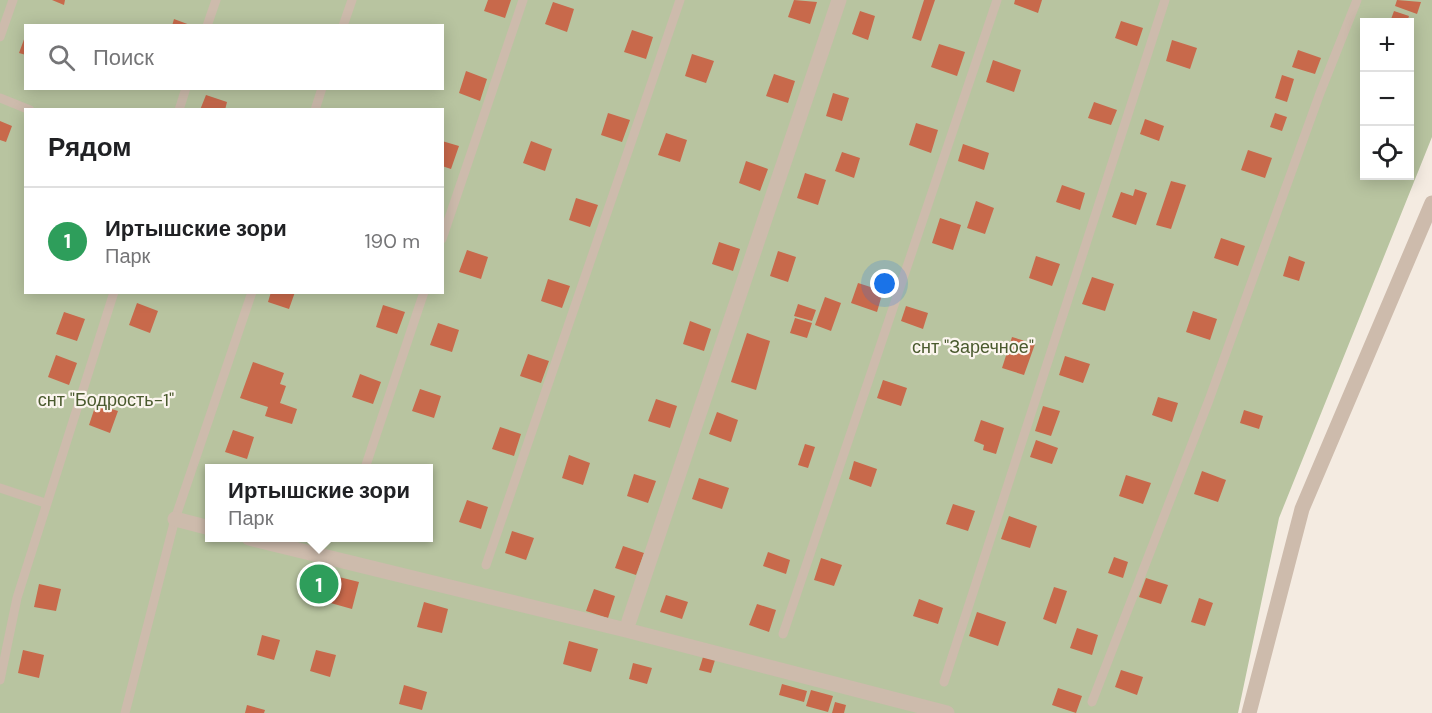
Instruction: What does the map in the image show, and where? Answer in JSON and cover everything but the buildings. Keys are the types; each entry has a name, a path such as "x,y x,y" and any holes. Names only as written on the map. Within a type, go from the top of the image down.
{"street":[{"path":"629,621 839,0"},
{"path":"1249,713 1302,509 1432,203"},
{"path":"175,519 205,527"},
{"path":"269,542 615,627 947,713"}],"lane":[{"path":"0,37 13,0"},
{"path":"208,24 216,0"},
{"path":"344,24 352,0"},
{"path":"444,233 523,0"},
{"path":"486,565 680,0"},
{"path":"783,634 997,0"},
{"path":"944,682 1165,0"},
{"path":"1092,702 1209,400 1320,93 1357,0"},
{"path":"180,108 185,90"},
{"path":"316,108 321,90"},
{"path":"0,98 25,108"},
{"path":"0,680 17,597 45,503 113,294"},
{"path":"125,713 175,519 251,294"},
{"path":"366,464 423,294"},
{"path":"0,488 45,503"}],"green space":[{"name":"снт \"Заречное\"","path":"0,0 1432,0 1432,137 1279,518 1238,713 0,713"}],"place":[{"name":"Иртышские зори","path":"319,584"}],"park label":[{"name":"снт \"Бодрость-1\"","path":"106,400"}]}
